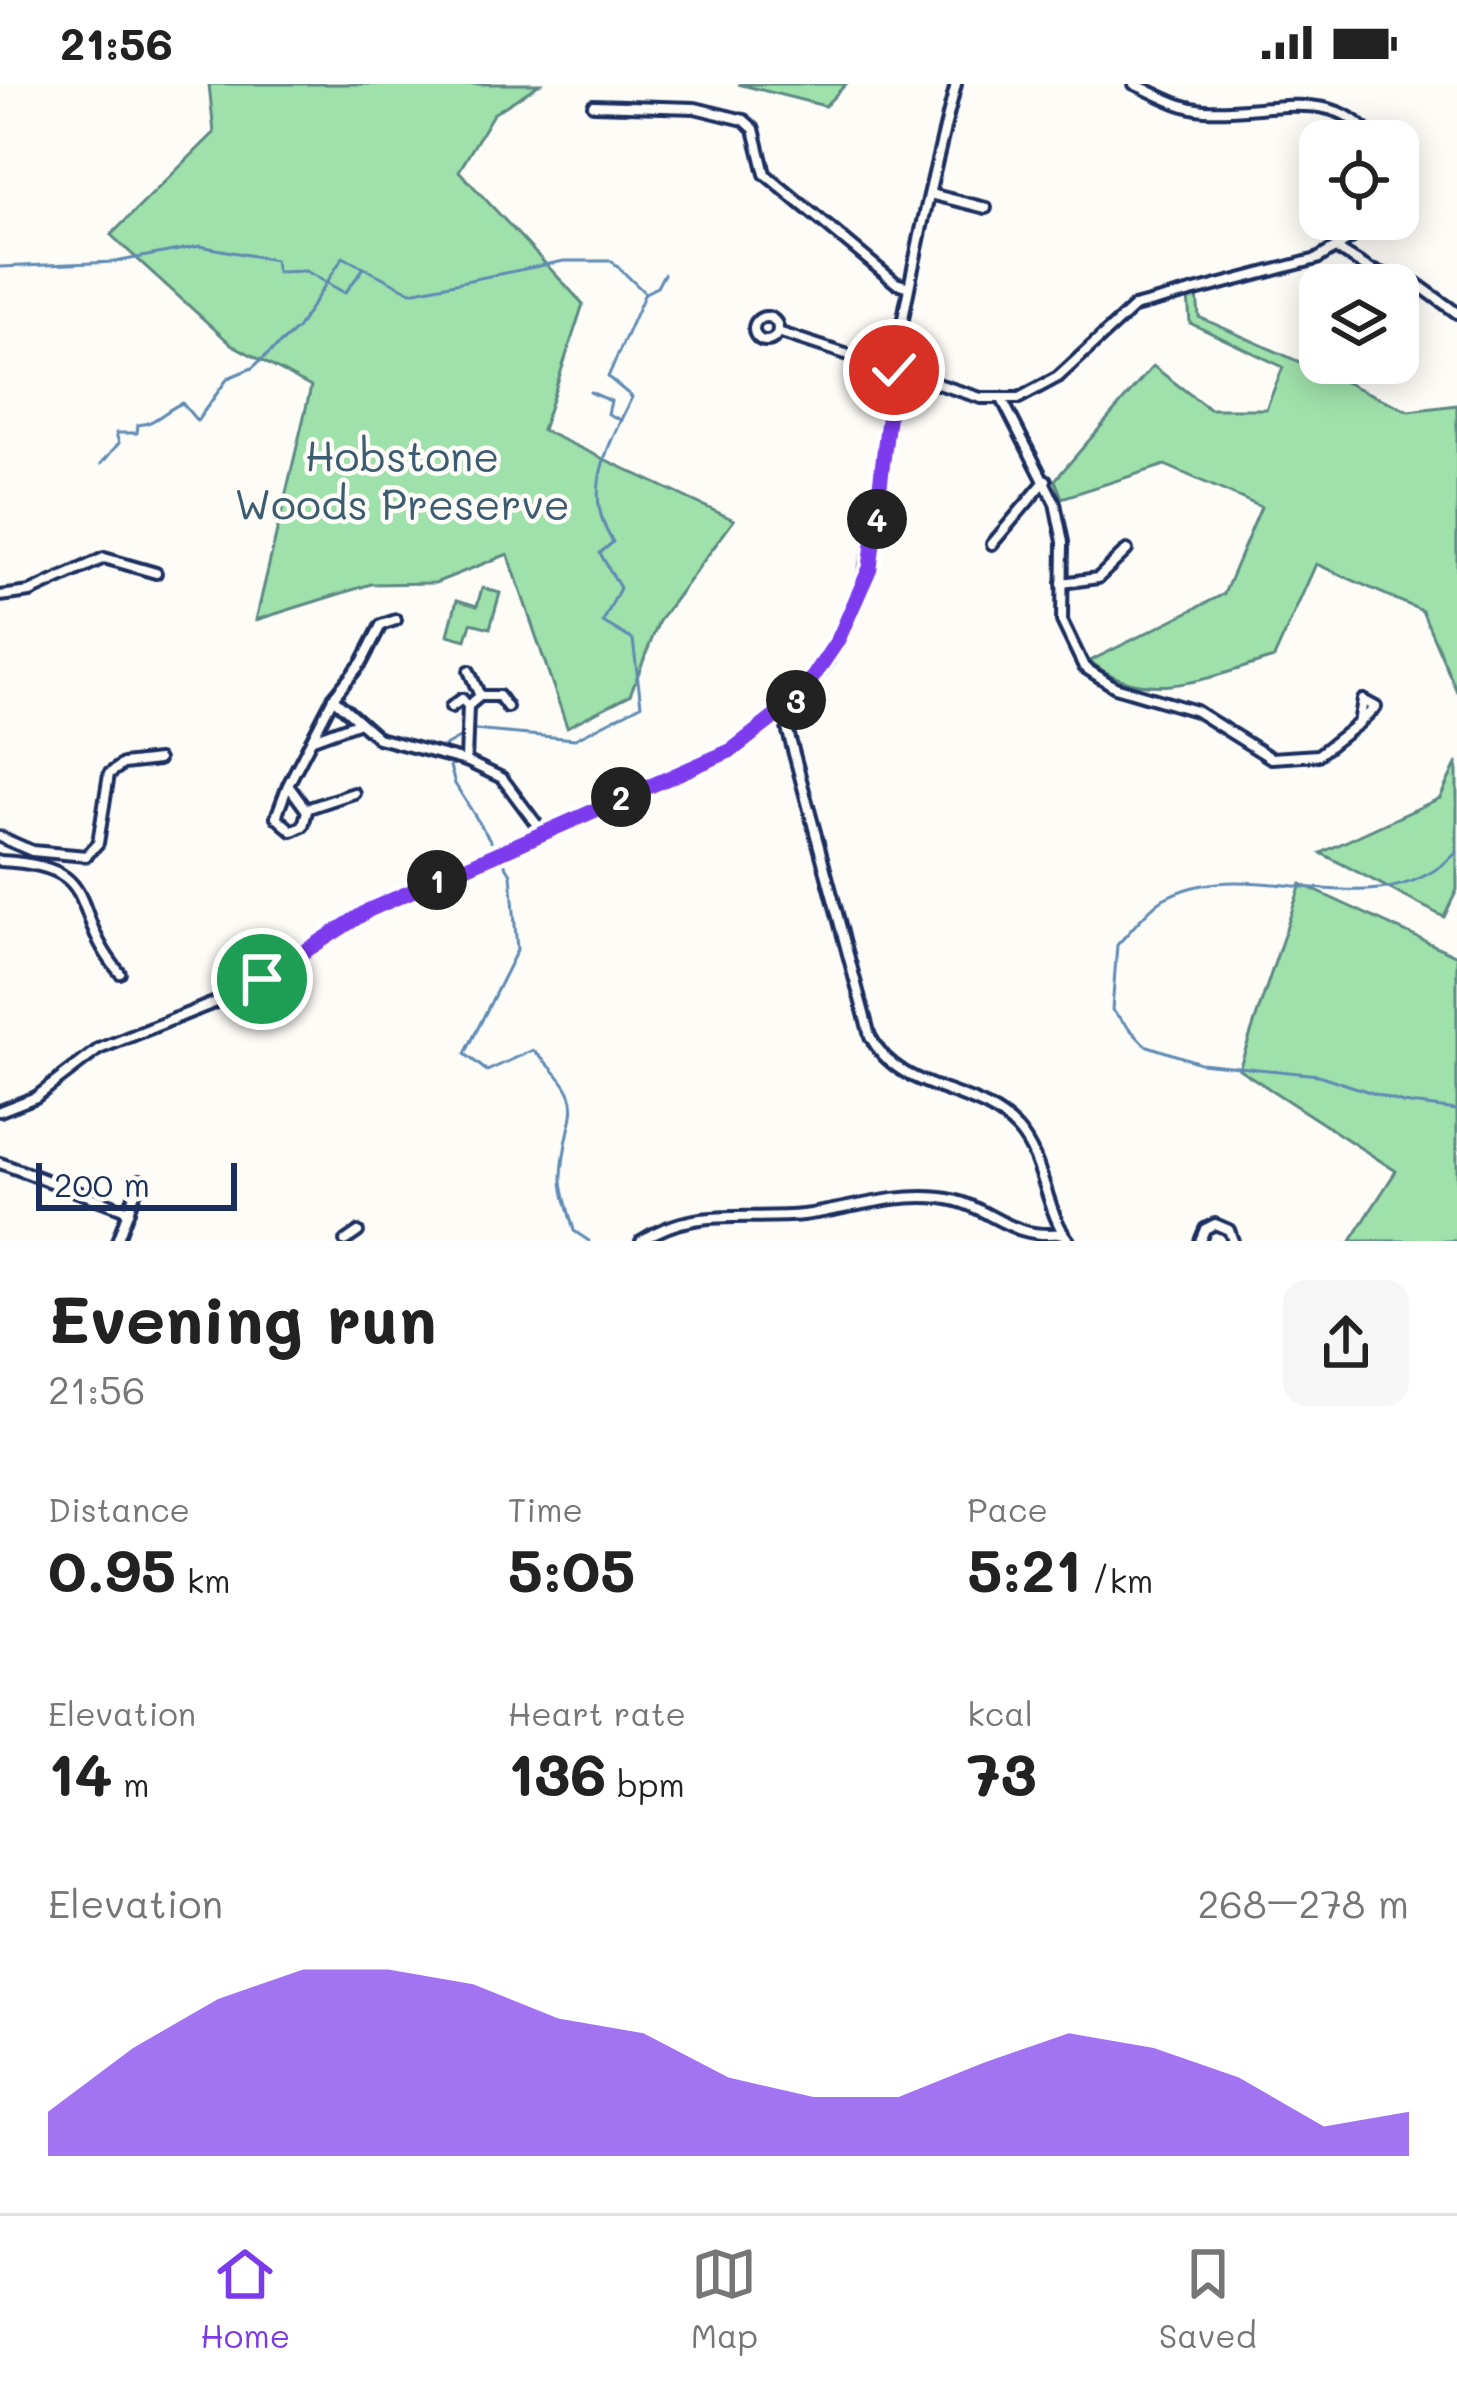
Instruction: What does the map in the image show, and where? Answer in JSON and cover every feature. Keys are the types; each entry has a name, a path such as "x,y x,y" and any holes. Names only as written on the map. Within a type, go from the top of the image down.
{"street":[{"path":"0,1111 36,1097 99,1049 234,997 356,917 712,760 783,713 822,668 865,582 909,287 956,84"},
{"path":"1134,84 1178,104 1208,110 1302,93 1320,95 1347,108 1357,120"},
{"path":"593,105 695,108 744,120 754,129 765,174 896,283 909,287"},
{"path":"930,194 986,208"},
{"path":"781,333 1003,401 1046,386 1135,307 1317,260 1346,240"},
{"path":"1336,249 1371,270 1417,284 1457,313"},
{"path":"1003,401 1046,479 1060,522 1065,634 1084,667 1104,682 1196,711 1271,758 1318,754 1338,745 1359,723"},
{"path":"992,544 1046,479"},
{"path":"1062,583 1098,578 1127,550"},
{"path":"0,596 30,592 104,558 156,573"},
{"path":"306,809 300,829 280,826 277,807 333,698 362,662 381,625 396,620"},
{"path":"469,670 480,695"},
{"path":"466,761 468,706 480,695 499,696 507,707"},
{"path":"333,698 378,738 466,761 502,778 543,833"},
{"path":"451,707 462,700 468,706"},
{"path":"641,1241 678,1222 711,1216 810,1214 884,1196 942,1198 1036,1238 1066,1237 1034,1154 1017,1128 994,1112 893,1068 880,1055 870,1036 783,713"},
{"path":"311,739 357,723"},
{"path":"0,838 32,851 86,856 98,843 109,774 123,764 158,760"},
{"path":"288,784 306,809"},
{"path":"306,809 354,793"},
{"path":"0,861 44,865 71,879 101,951 120,973"},
{"path":"0,1163 128,1211"},
{"path":"117,1241 140,1180"},
{"path":"1200,1241 1204,1229 1215,1224 1229,1230 1233,1241"},
{"path":"345,1241 358,1232"}],"green space":[{"name":"Hobstone Woods Preserve","path":"209,84 540,84 493,114 459,171 583,304 542,430 734,520 659,621 630,695 567,727 508,554 435,583 371,584 256,620 311,387 231,344 111,235 214,133"},
{"path":"738,84 846,84 825,106"},
{"path":"1197,294 1199,317 1299,362 1299,384 1349,384 1409,411 1457,405 1457,692 1422,611 1316,564 1274,658 1204,679 1157,686 1111,675 1090,661 1224,594 1261,507 1165,465 1062,498 1055,480 1153,366 1209,409 1266,409 1283,367 1190,323 1188,296"},
{"path":"482,588 500,593 490,628 471,623 466,640 448,635 457,600 477,606"},
{"path":"1457,762 1457,890 1444,917 1321,853 1440,798"},
{"path":"1301,884 1457,956 1457,1241 1351,1241 1396,1171 1239,1069"}],"waterway":[{"path":"0,267 115,262 200,246 275,260 277,272 306,271 345,293 363,269"},
{"path":"101,464 119,443 116,433 137,433 138,425 182,403 197,421 228,378 252,368 297,329 343,257 411,292 564,261 612,261 645,293 608,377 632,397 607,451 598,487 603,523 613,542 600,553 620,588 603,622 633,640 641,705 575,739 473,730"},
{"path":"645,293 657,287 664,274"},
{"path":"590,392 611,401 608,414 621,420"},
{"path":"446,752 445,746 463,736"},
{"path":"449,763 455,784 495,848"},
{"path":"1457,852 1425,876 1389,888 1235,882 1198,886 1163,899 1117,945 1112,1010 1145,1045 1200,1063 1318,1075 1403,1103 1457,1110"},
{"path":"501,858 511,874 517,950 465,1054 487,1071 533,1050 565,1085 573,1109 563,1189 574,1231 589,1241"}],"route":[{"path":"262,979 369,910 732,750 799,698 838,640 870,568 894,370"}]}
